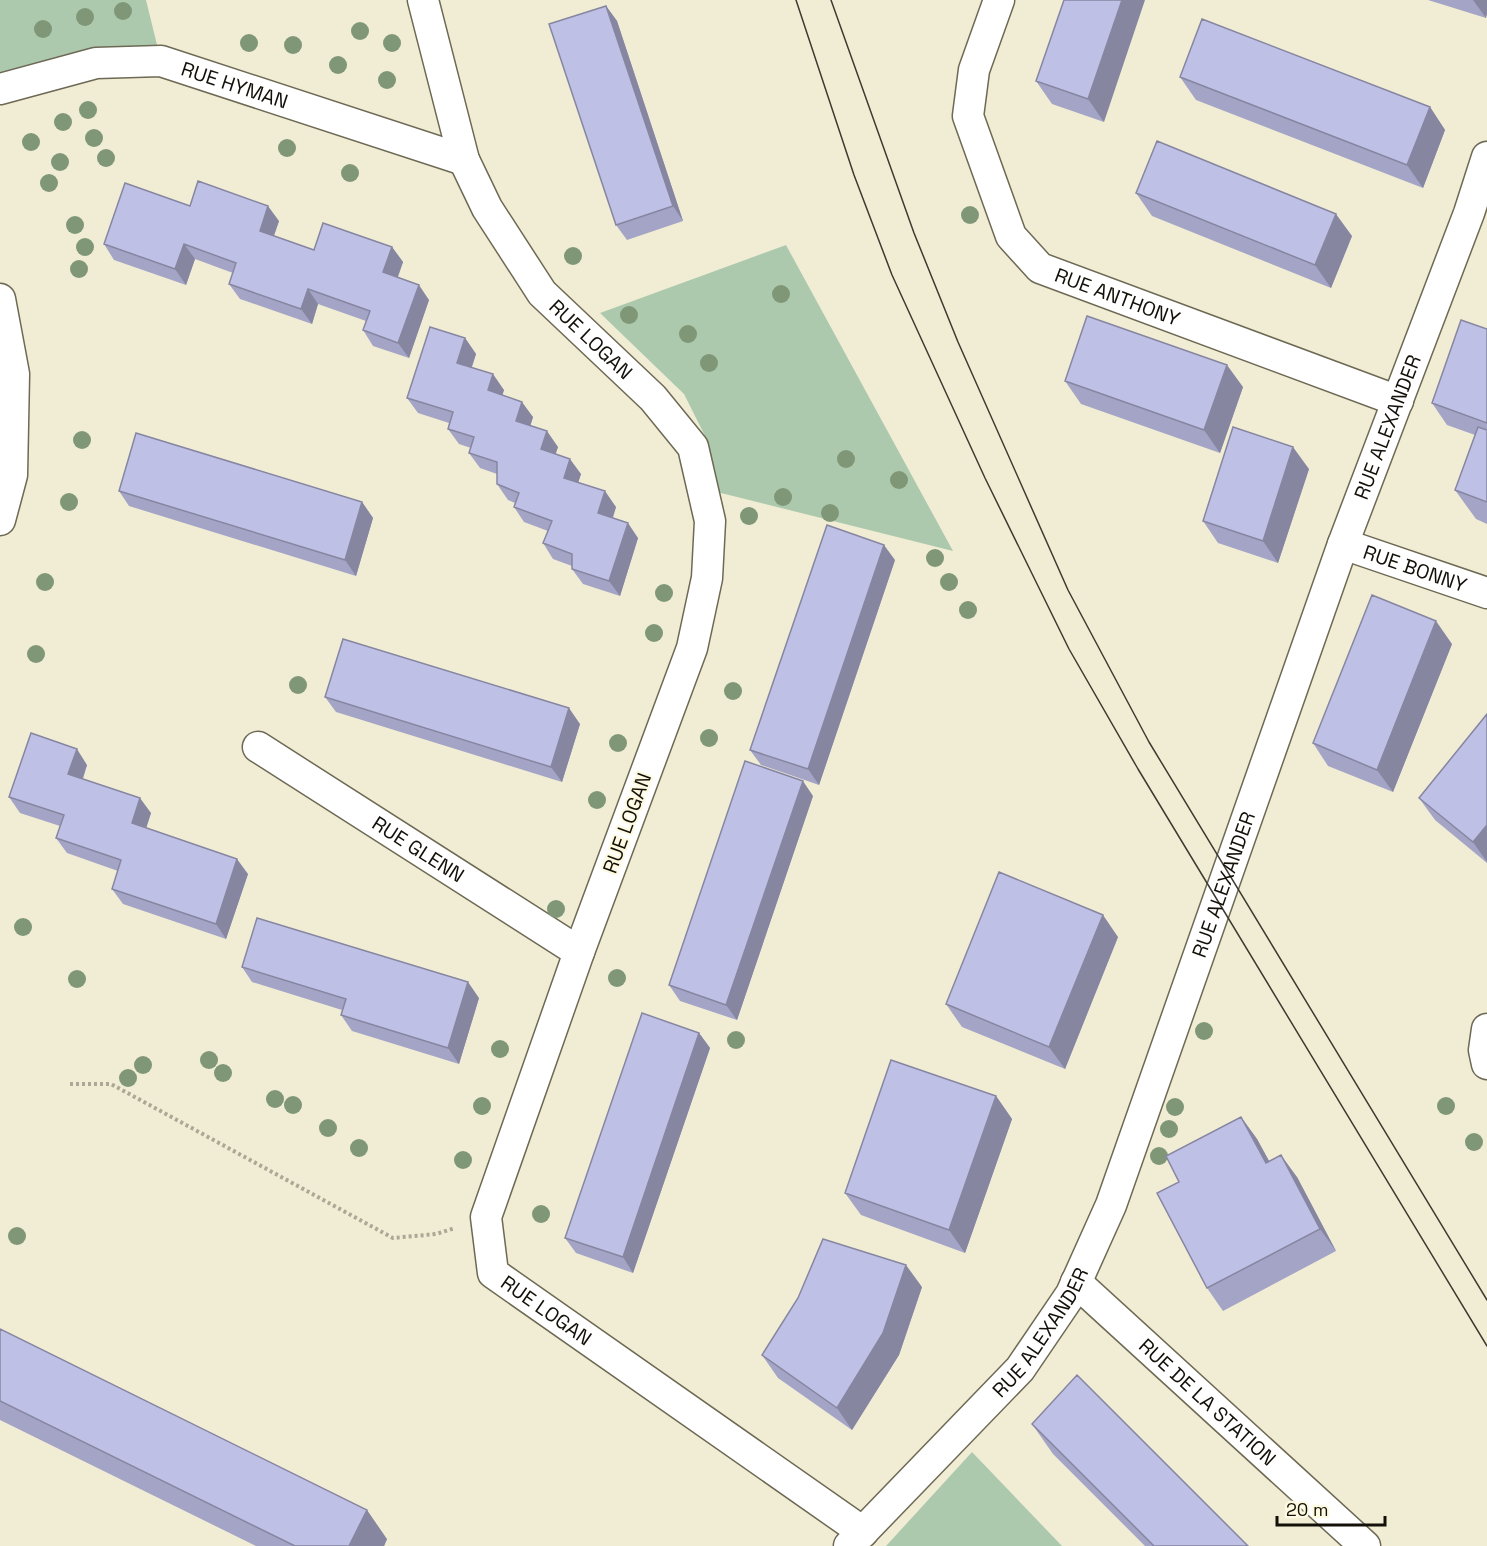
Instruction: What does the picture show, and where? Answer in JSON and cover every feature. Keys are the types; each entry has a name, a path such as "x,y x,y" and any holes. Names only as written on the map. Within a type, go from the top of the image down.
{"street":[{"name":"RUE LOGAN","path":"423,0 464,160 487,208 542,293 653,398 693,447 710,521 707,578 692,648 579,952 486,1217 493,1273 856,1539"},
{"name":"RUE ANTHONY","path":"999,0 974,70 968,116 1011,236 1040,268 1398,402"},
{"name":"RUE HYMAN","path":"0,89 96,63 161,61 464,160"},
{"name":"RUE ALEXANDER","path":"856,1539 1020,1369 1071,1294 1111,1205 1343,544 1398,402 1487,157"},
{"path":"0,300 14,374 12,475 0,520"},
{"name":"RUE BONNY","path":"1343,544 1487,593"},
{"name":"RUE GLENN","path":"258,747 579,952"},
{"path":"1487,1029 1484,1050 1487,1064"},
{"name":"RUE DE LA STATION","path":"1076,1282 1365,1546"}],"path":[{"path":"70,1084 111,1084 393,1238 436,1234 486,1217"}],"green space":[{"path":"0,0 146,0 161,61 0,89"},
{"path":"786,245 953,551 713,491 706,438 684,394 600,313"},
{"path":"972,1452 1062,1546 886,1546"}],"building":[{"path":"1064,0 1122,0 1088,99 1036,81"},
{"path":"606,6 673,206 616,225 549,24"},
{"path":"1202,19 1430,107 1407,165 1180,77"},
{"path":"1157,141 1336,214 1315,265 1136,193"},
{"path":"198,181 268,206 260,231 314,250 323,223 392,247 383,272 419,285 398,343 363,330 370,311 308,289 301,309 229,284 236,263 184,244 175,269 104,244 125,183 190,206"},
{"path":"1087,316 1227,365 1204,430 1065,381"},
{"path":"1461,320 1487,329 1487,423 1432,403"},
{"path":"430,327 465,338 457,363 493,374 488,390 522,402 516,421 547,431 541,449 570,459 564,478 605,491 598,513 628,523 609,581 572,569 572,554 543,543 552,521 514,507 519,493 497,484 497,462 469,453 474,437 448,429 453,412 407,398"},
{"path":"1233,427 1293,447 1263,541 1203,521"},
{"path":"1478,427 1487,430 1487,502 1455,490"},
{"path":"136,433 362,502 345,560 119,491"},
{"path":"827,525 884,545 808,769 750,750"},
{"path":"1372,595 1436,621 1377,770 1313,743"},
{"path":"343,639 569,708 551,767 325,697"},
{"path":"1487,714 1487,825 1473,842 1419,798"},
{"path":"31,733 77,749 68,774 140,798 132,823 237,859 216,924 112,889 121,860 56,838 64,815 9,797"},
{"path":"745,761 803,781 726,1005 669,985"},
{"path":"999,872 1103,915 1049,1047 946,1004"},
{"path":"257,918 468,982 448,1048 341,1015 346,999 242,967"},
{"path":"642,1013 699,1033 623,1257 565,1238"},
{"path":"891,1060 996,1096 949,1230 845,1193"},
{"path":"1241,1117 1266,1163 1281,1155 1320,1229 1207,1288 1157,1193 1179,1182 1166,1156"},
{"path":"823,1239 906,1265 883,1333 837,1408 762,1355 798,1298"},
{"path":"0,1329 367,1510 349,1546 295,1546 0,1401"},
{"path":"1077,1375 1248,1546 1154,1546 1032,1424"}],"tram line":[{"path":"796,0 854,175 892,275 985,478 1069,649 1138,769 1487,1346"},
{"path":"831,0 914,233 958,342 1068,590 1149,742 1487,1300"}]}
